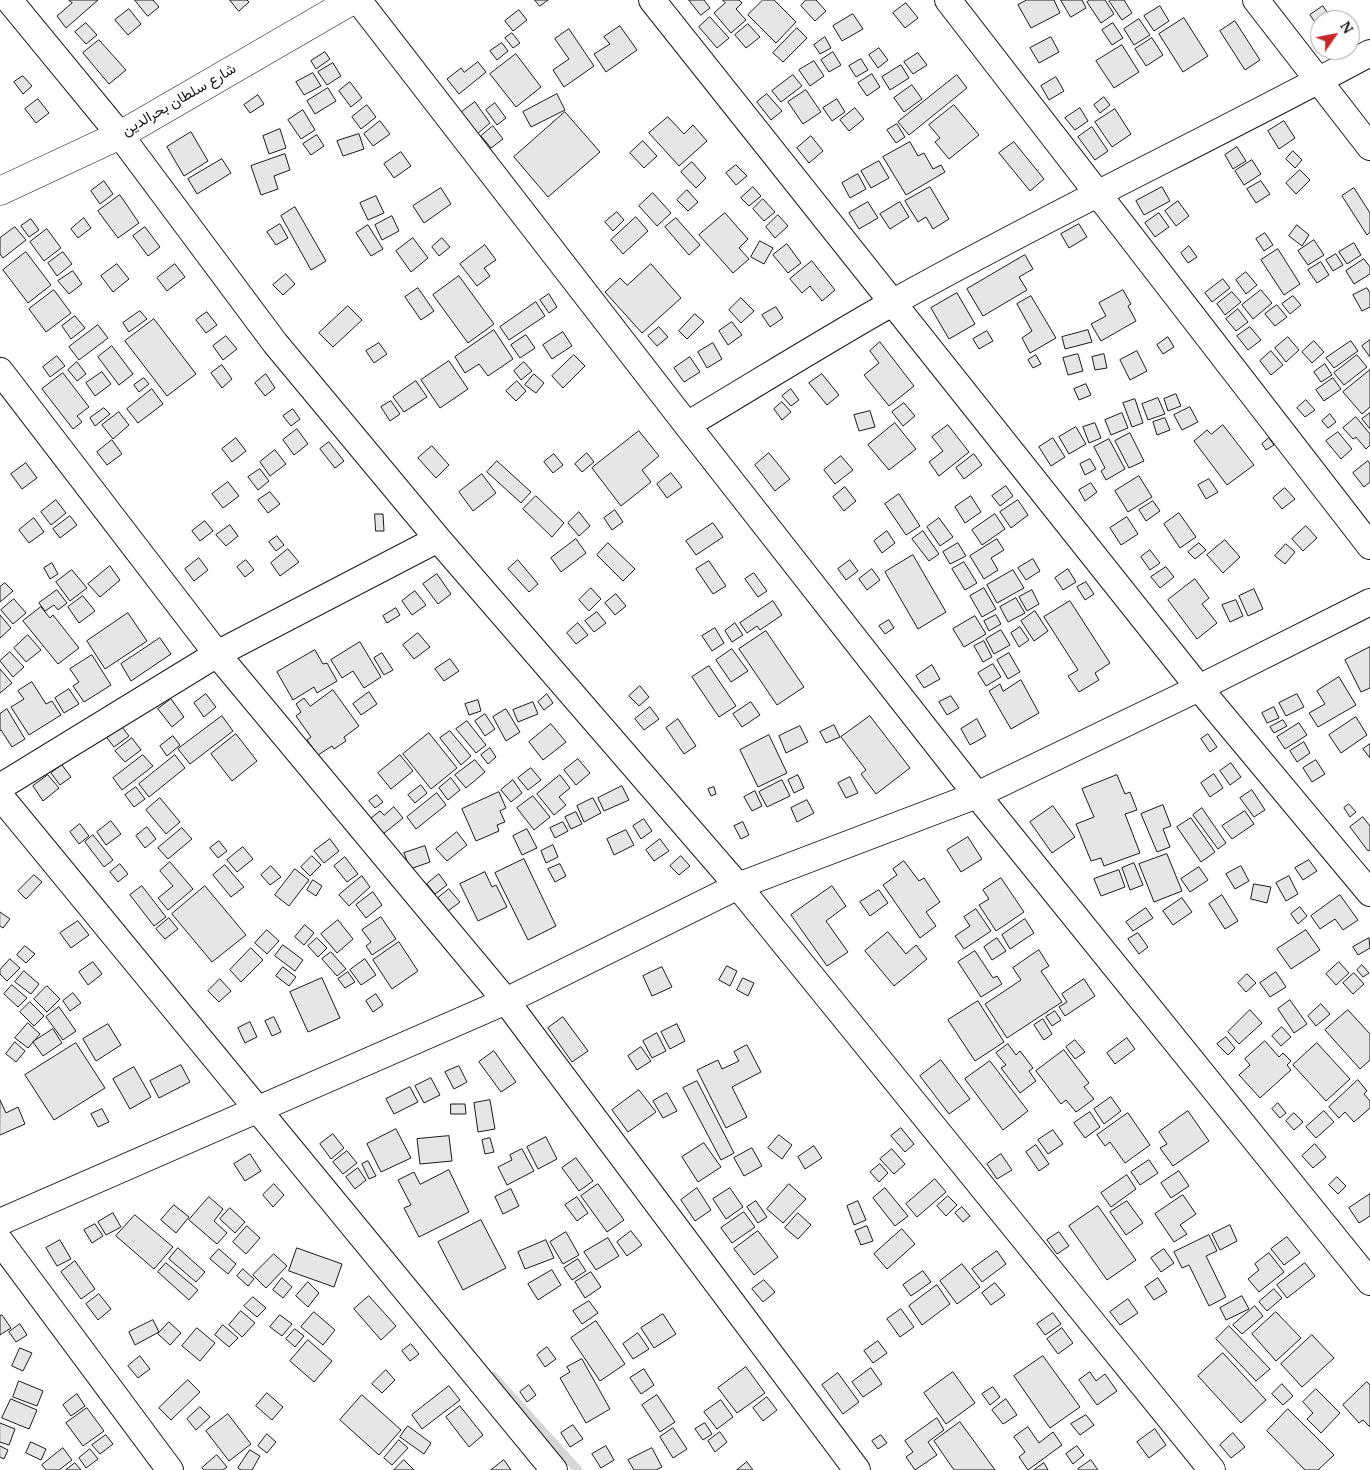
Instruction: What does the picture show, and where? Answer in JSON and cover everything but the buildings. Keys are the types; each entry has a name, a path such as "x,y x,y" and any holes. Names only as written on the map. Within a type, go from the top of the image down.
{"street":[{"path":"9,0 120,135 275,343 438,539 738,886 1212,1470"},
{"path":"358,0 976,795 1370,1282"},
{"path":"652,0 1199,688 1370,893"},
{"path":"948,0 1370,546"},
{"path":"1256,0 1370,147"},
{"name":"شارع سلطان بحرالدين","path":"0,190 120,135 337,4"},
{"path":"687,425 892,303 1098,193 1370,53"},
{"path":"0,371 217,654 506,1001 857,1470"},
{"path":"0,787 217,654 438,539"},
{"path":"0,1222 506,1001 738,886 976,795 1199,688 1370,602"},
{"path":"0,796 554,1470"},
{"path":"0,1241 170,1470"}],"waterway":[{"path":"493,1376 578,1470"}]}
